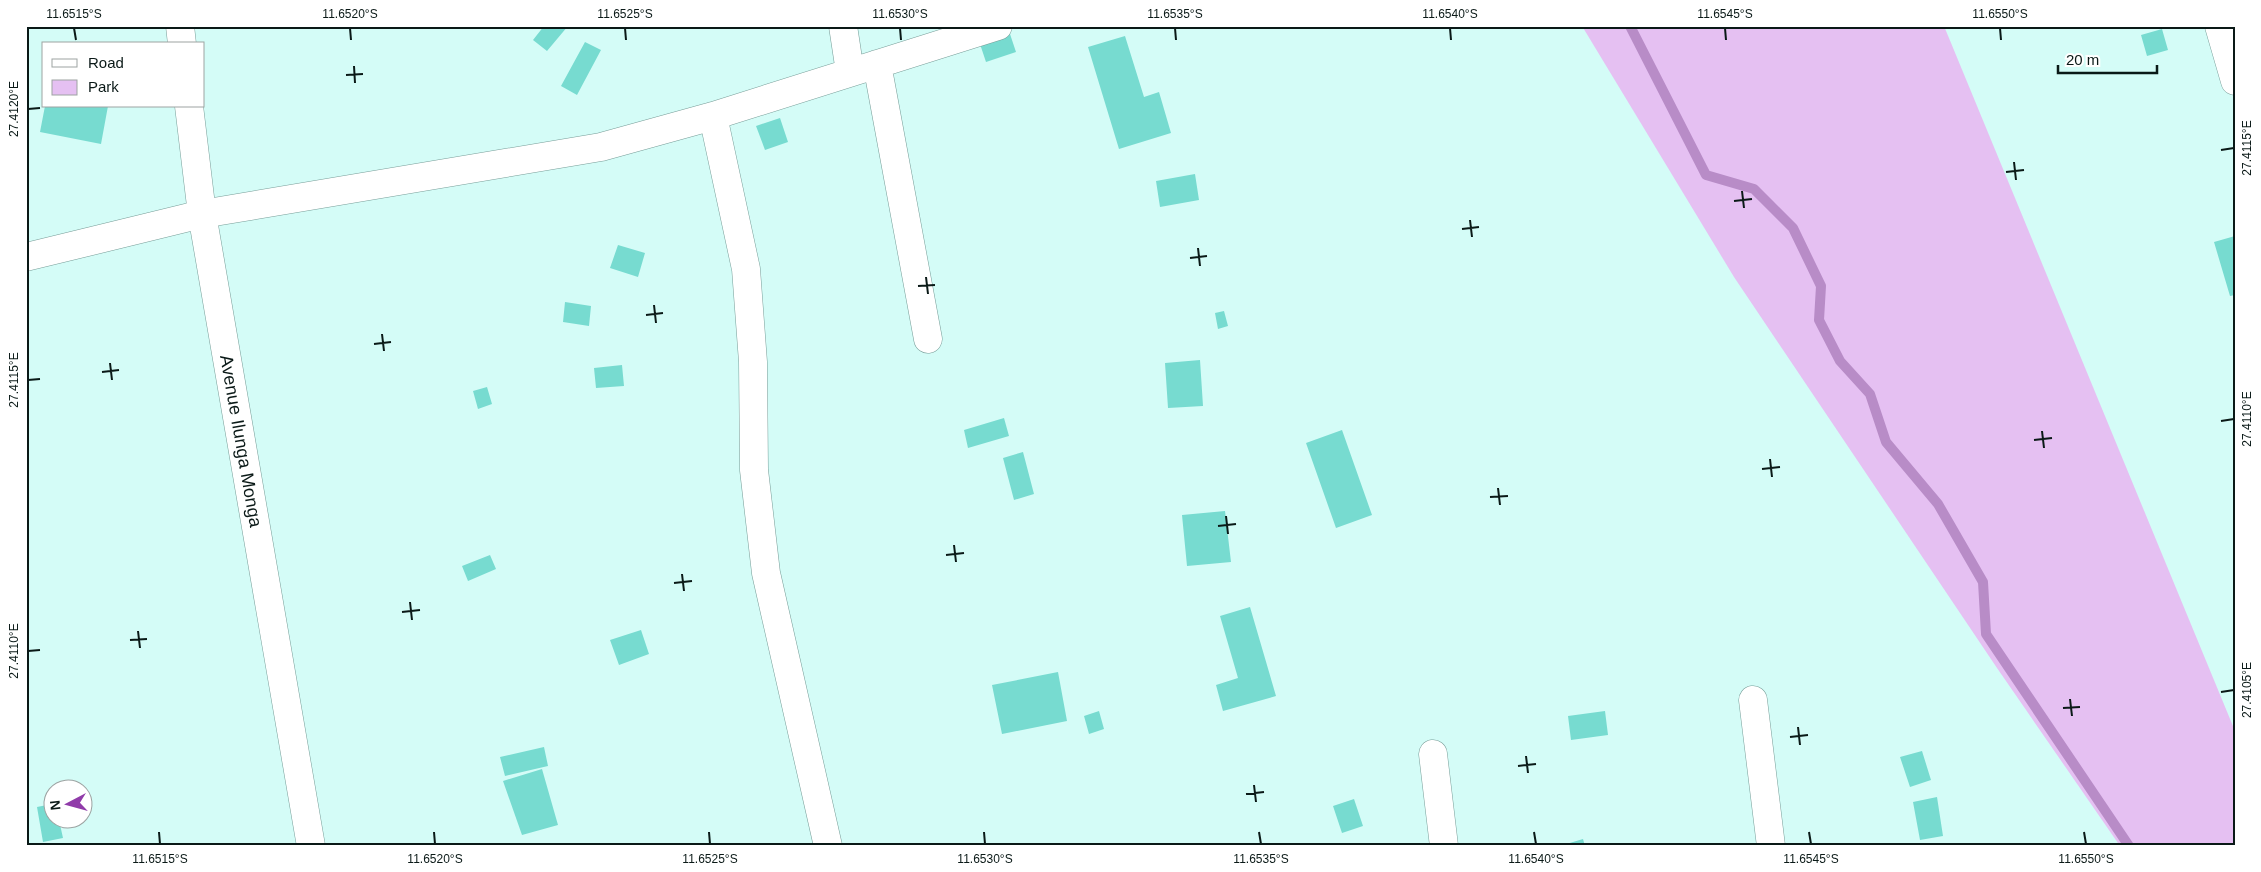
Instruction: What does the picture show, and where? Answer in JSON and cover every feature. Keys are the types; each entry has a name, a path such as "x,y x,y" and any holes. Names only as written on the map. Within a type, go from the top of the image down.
{"street":[{"path":"180,26 182,42"},
{"path":"843,26 850,72"},
{"path":"26,257 202,214 601,147 713,116 998,26"},
{"path":"2219,26 2235,81"},
{"path":"877,64 928,339"},
{"name":"Avenue Ilunga Monga","path":"189,108 202,214 312,846"},
{"path":"713,116 746,269 753,362 754,470 766,573 828,846"},
{"path":"1752,700 1771,846"},
{"path":"1433,754 1444,846"}],"green space":[{"path":"1582,26 1944,26 2235,731 2235,846 2120,846 1997,668 1734,277"}],"building":[{"path":"544,26 568,26 547,51 533,40"},
{"path":"2162,29 2168,50 2147,56 2141,35"},
{"path":"1010,34 1016,52 986,62 980,44"},
{"path":"1125,36 1144,97 1159,92 1171,133 1119,149 1088,47"},
{"path":"585,42 601,50 577,95 561,86"},
{"path":"45,108 108,108 101,144 40,132"},
{"path":"780,118 788,142 765,150 756,126"},
{"path":"1195,174 1199,200 1160,207 1156,181"},
{"path":"2235,236 2235,295 2230,296 2214,242"},
{"path":"618,245 645,253 638,277 610,268"},
{"path":"565,302 591,306 589,326 563,322"},
{"path":"1224,311 1228,326 1218,329 1215,313"},
{"path":"1200,360 1203,406 1168,408 1165,363"},
{"path":"622,365 624,386 596,388 594,368"},
{"path":"487,387 492,404 478,409 473,391"},
{"path":"1004,418 1009,436 968,448 964,430"},
{"path":"1342,430 1372,515 1336,528 1306,443"},
{"path":"1023,452 1034,494 1014,500 1003,458"},
{"path":"1225,511 1231,562 1187,566 1182,515"},
{"path":"490,555 496,569 468,581 462,566"},
{"path":"1250,607 1276,696 1223,711 1216,685 1238,678 1220,616"},
{"path":"641,630 649,654 619,665 610,640"},
{"path":"1058,672 1067,721 1002,734 992,685"},
{"path":"1099,711 1104,729 1089,734 1084,716"},
{"path":"1605,711 1608,735 1571,740 1568,716"},
{"path":"544,747 548,766 505,776 500,757"},
{"path":"1922,751 1931,780 1910,787 1900,757"},
{"path":"542,769 558,825 522,835 503,781"},
{"path":"1937,797 1943,836 1920,840 1913,802"},
{"path":"1354,799 1363,826 1342,833 1333,806"},
{"path":"42,806 42,830 61,830 63,838 43,842 37,807"},
{"path":"1583,839 1585,846 1563,846 1563,845"}],"waterway":[{"path":"1630,26 1706,175 1754,189 1793,228 1821,286 1819,320 1840,361 1870,394 1886,442 1938,504 1983,582 1986,634 2129,846"}]}
